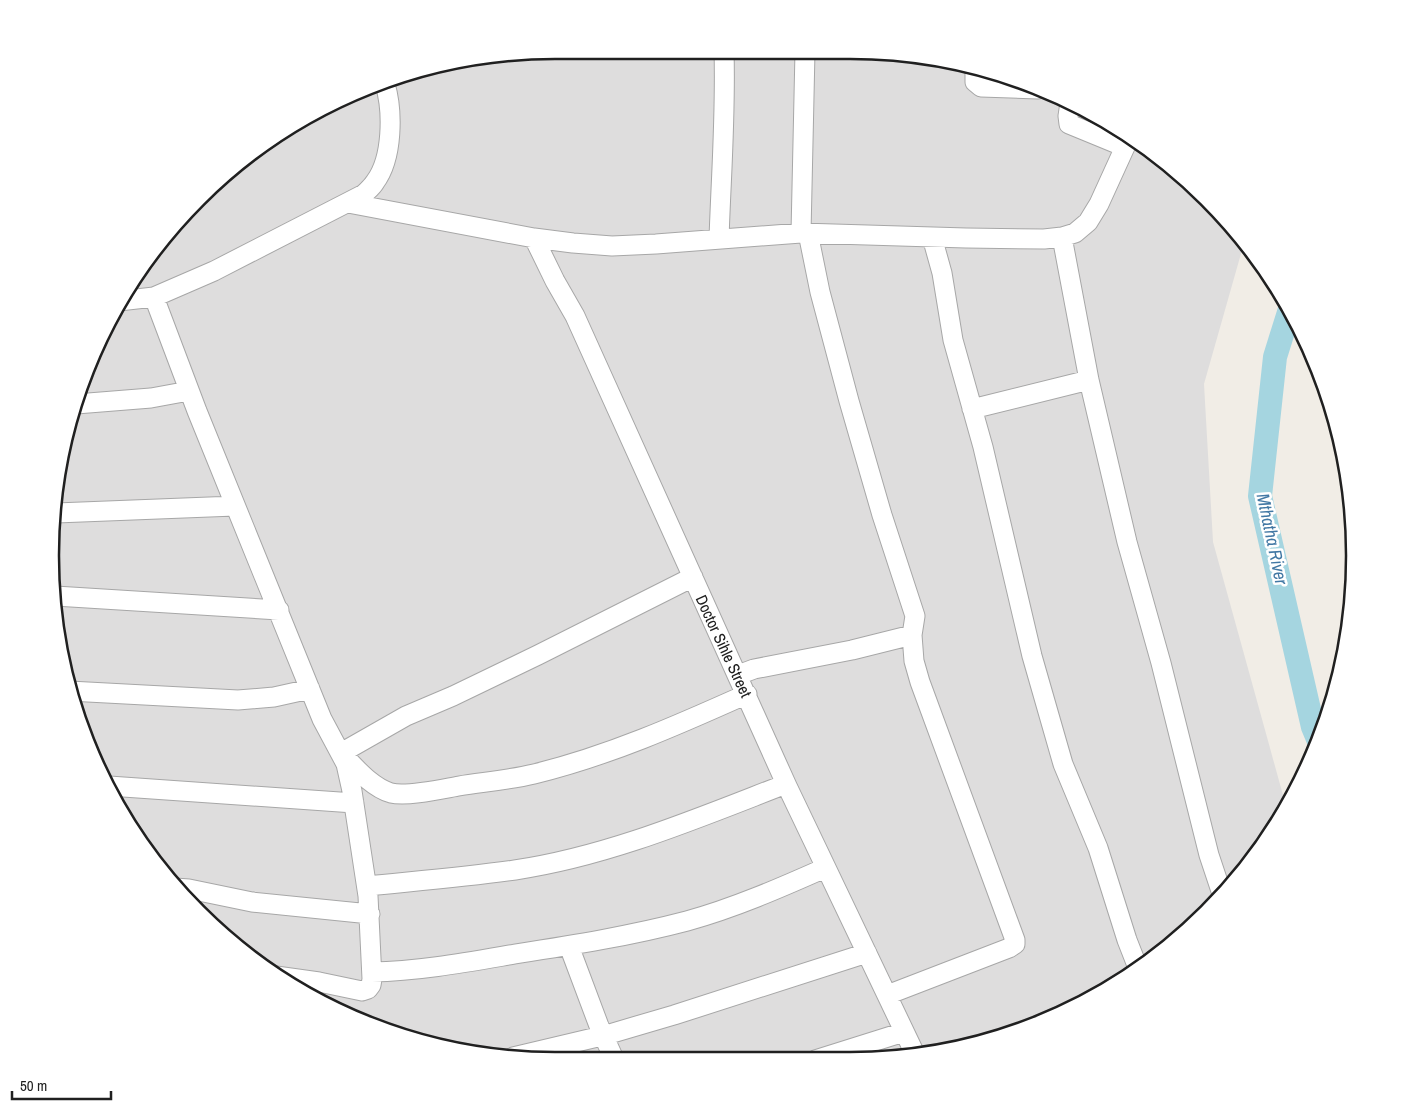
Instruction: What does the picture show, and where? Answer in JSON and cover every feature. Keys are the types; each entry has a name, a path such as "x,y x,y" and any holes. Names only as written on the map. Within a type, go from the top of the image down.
{"street":[{"path":"719,239 722,124 725,91 724,59"},
{"path":"805,59 805,233 840,368 882,515 915,616 912,634 914,661 920,682 1016,940 1015,944 1009,948 887,996"},
{"path":"975,75 974,81 978,86 1017,88"},
{"path":"130,300 154,297 214,271 364,194 375,183 381,171 388,146 390,100 386,89"},
{"path":"1069,110 1069,124 1123,141"},
{"path":"348,203 534,238 612,246 805,233 1044,239 1062,237 1075,232 1088,222 1099,204 1127,143"},
{"path":"932,236 942,273 953,340 972,409 1032,656 1063,764 1102,857 1136,961"},
{"path":"1062,237 1089,380 1127,542 1209,855 1220,887"},
{"name":"Doctor Sihle Street","path":"534,238 575,316 786,784 912,1048"},
{"path":"154,297 235,506 329,734 341,753 348,772 367,886 370,914 371,985 368,989 362,991 295,979"},
{"path":"972,409 1089,380"},
{"path":"83,403 151,398 189,391"},
{"path":"61,513 235,506"},
{"path":"341,753 406,716 453,696 538,655 693,577"},
{"path":"61,596 279,610"},
{"path":"738,675 754,669 852,650 912,634"},
{"path":"78,692 238,700 274,698 310,688"},
{"path":"341,753 377,786 394,793 454,787 532,774 588,759 648,737 747,694"},
{"path":"367,886 515,870 573,858 657,833 786,784"},
{"path":"116,786 354,803"},
{"path":"372,972 394,972 444,966 610,940 688,921 751,899 825,868"},
{"path":"187,889 252,902 370,914"},
{"path":"569,946 599,1026 611,1052"},
{"path":"536,1051 674,1016 867,953"},
{"path":"840,1052 904,1032"}],"shaded area":[{"path":"556,59 850,59 914,63 946,68 1009,85 1069,110 1098,125 1152,161 1201,204 1242,250 1204,384 1213,542 1284,797 1244,858 1201,907 1152,950 1098,986 1069,1001 1009,1026 946,1043 882,1051 850,1052 556,1052 491,1048 459,1043 396,1026 336,1001 307,986 253,950 204,907 161,858 125,804 97,746 76,684 63,620 59,556 60,523 68,459 85,396 97,365 125,307 142,280 161,253 204,204 253,161 280,142 307,125 365,97 396,85 459,68 523,60"}],"waterway":[{"name":"Mthatha River","path":"1287,320 1275,357 1260,496 1314,730"}]}
